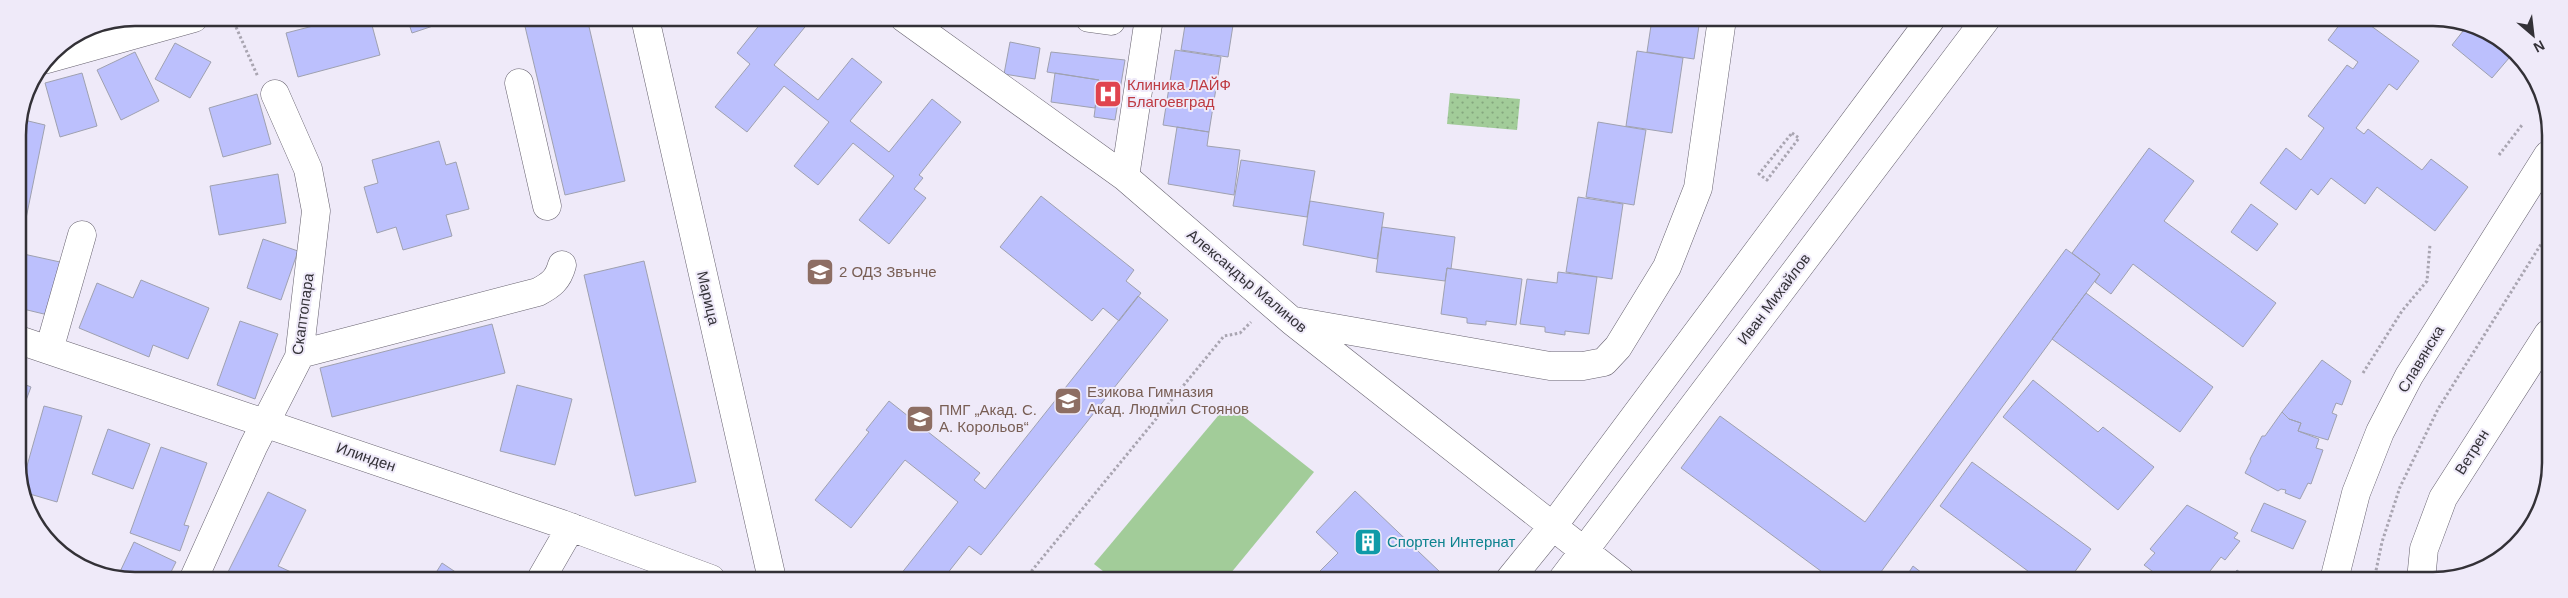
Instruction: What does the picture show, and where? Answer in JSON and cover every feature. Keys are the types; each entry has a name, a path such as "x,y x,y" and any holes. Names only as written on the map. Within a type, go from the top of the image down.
{"street":[{"path":"61,55 165,26"},
{"name":"Марица","path":"646,26 770,572"},
{"name":"Александър Малинов","path":"915,26 1125,177 1292,321 1611,572"},
{"path":"1125,177 1148,26"},
{"path":"1292,321 1550,366 1584,366 1604,362 1618,347 1667,267 1698,188 1721,26"},
{"path":"1516,572 1553,526 1926,26"},
{"name":"Иван Михайлов","path":"1568,572 1981,26"},
{"path":"519,83 547,206"},
{"name":"Скаптопара","path":"197,572 265,422 300,354 316,212 308,169 268,90"},
{"name":"Славянска","path":"2336,572 2356,492 2380,432 2409,376 2542,165"},
{"path":"49,350 82,235"},
{"path":"300,354 538,292 552,285 559,276 562,265"},
{"name":"Илинден","path":"26,342 571,527 692,572"},
{"name":"Ветрен","path":"2422,572 2424,549 2443,498 2542,343"},
{"path":"544,572 571,527"}],"path":[{"path":"236,26 268,90"},
{"path":"2498,155 2522,125"},
{"path":"1792,132 1799,138 1767,180 1759,174 1792,132"},
{"path":"2376,572 2382,542 2400,487 2430,426 2542,243"},
{"path":"2362,372 2402,311 2427,281 2430,244"},
{"path":"1031,572 1224,336 1240,333"}],"green space":[{"path":"1450,93 1520,99 1517,130 1447,124"},
{"path":"1228,404 1314,472 1232,572 1104,572 1094,564"}],"building":[{"path":"313,26 372,26 380,55 298,77 286,33"},
{"path":"410,26 433,26 412,33"},
{"path":"525,26 589,26 625,181 565,195"},
{"path":"759,26 806,26 774,65 818,100 852,58 882,82 850,121 889,152 932,99 961,122 919,175 923,178 914,189 926,198 889,244 859,220 894,176 853,143 818,185 794,166 829,122 784,86 747,132 715,107 750,64 737,53"},
{"path":"1185,26 1233,26 1228,57 1181,50"},
{"path":"1651,26 1699,26 1694,59 1647,52"},
{"path":"2338,26 2371,26 2419,61 2397,90 2389,84 2356,128 2364,134 2368,129 2422,170 2431,159 2468,187 2435,231 2377,187 2365,204 2331,178 2318,195 2311,189 2296,210 2260,183 2286,148 2301,160 2324,128 2308,116 2347,65 2353,69 2358,62 2328,40"},
{"path":"2463,31 2487,41 2508,56 2508,59 2492,78 2452,45"},
{"path":"1010,42 1040,48 1035,79 1004,74"},
{"path":"175,43 211,62 190,98 155,79"},
{"path":"1175,50 1221,57 1209,132 1163,125"},
{"path":"1637,51 1683,58 1672,133 1626,126"},
{"path":"135,52 159,101 121,120 97,70"},
{"name":"Клиника ЛАЙФ Благоевград","path":"1051,52 1125,60 1115,120 1094,117 1099,80 1047,72"},
{"path":"82,73 97,126 60,137 45,83"},
{"path":"1055,73 1099,80 1095,108 1051,102"},
{"path":"257,94 271,144 223,157 209,108"},
{"path":"27,121 45,125 26,219"},
{"path":"1598,122 1646,130 1634,205 1586,197"},
{"path":"1177,127 1209,132 1207,146 1240,150 1234,195 1168,184"},
{"path":"439,141 446,165 456,162 469,209 446,215 452,236 403,250 396,227 377,233 364,187 378,183 372,160"},
{"path":"2149,148 2194,181 2164,221 2276,303 2243,347 2133,264 2111,294 2095,282 2100,274 2072,253"},
{"path":"1241,160 1315,171 1307,217 1233,206"},
{"path":"278,174 286,223 219,235 210,186"},
{"path":"1041,196 1134,270 1126,281 1141,293 1119,321 1103,308 1092,321 1000,247"},
{"path":"1578,197 1623,204 1612,279 1566,272"},
{"path":"1310,201 1384,213 1377,259 1303,245"},
{"path":"2251,204 2278,224 2257,251 2231,232"},
{"path":"1382,227 1455,237 1451,269 1447,268 1445,281 1376,272"},
{"path":"263,239 298,251 281,300 247,288"},
{"path":"2066,249 2100,274 1881,572 1822,572 1681,468 1720,416 1865,522"},
{"path":"26,255 60,262 48,315 26,310"},
{"path":"644,261 696,482 635,496 584,275"},
{"path":"1447,268 1522,279 1516,325 1486,321 1486,325 1467,323 1467,318 1441,314"},
{"path":"1558,272 1597,277 1589,334 1565,331 1565,335 1545,332 1545,327 1520,324 1527,279 1557,283"},
{"path":"141,280 209,308 188,359 153,345 149,357 79,328 97,283 133,298"},
{"path":"2086,293 2213,387 2180,432 2052,339"},
{"path":"1138,296 1168,320 981,555 969,546 949,572 903,572 958,502 905,460 851,528 815,500 869,432 866,430 889,401 980,473 974,480 985,489"},
{"path":"240,321 278,334 255,399 217,385"},
{"path":"492,324 505,373 332,417 320,368"},
{"path":"2322,360 2351,381 2342,405 2336,403 2332,413 2337,415 2328,440 2298,431 2301,423 2289,419 2282,412"},
{"path":"2033,380 2098,432 2103,427 2154,467 2118,510 2003,417"},
{"path":"26,385 31,387 26,400"},
{"path":"517,385 572,399 555,465 500,451"},
{"path":"44,406 82,416 57,502 31,494 26,468"},
{"path":"2282,412 2289,419 2301,423 2298,431 2319,439 2316,448 2323,450 2311,484 2308,483 2300,499 2285,493 2286,490 2281,489 2278,491 2245,473 2262,436 2265,436"},
{"path":"108,429 150,444 133,489 92,474"},
{"path":"161,447 207,463 184,525 189,526 180,551 130,533"},
{"path":"1972,462 2091,549 2075,572 2029,572 1940,506"},
{"name":"Спортен Интернат","path":"1355,491 1440,572 1319,572 1338,553 1316,532"},
{"path":"268,492 306,510 278,566 291,572 228,572"},
{"path":"2264,503 2306,521 2293,549 2251,531"},
{"path":"2187,505 2238,533 2234,538 2240,541 2225,560 2221,557 2209,572 2153,572 2144,565 2155,553 2150,549"},
{"path":"134,542 176,562 171,572 120,571"},
{"path":"442,563 456,572 436,572"},
{"path":"1913,566 1921,572 1909,572"}],"place":[{"name":"Клиника ЛАЙФ Благоевград","path":"1108,94"},
{"name":"2 ОДЗ Звънче","path":"820,272"},
{"name":"Езикова Гимназия Акад. Людмил Стоянов","path":"1068,401"},
{"name":"ПМГ „Акад. С. А. Корольов“","path":"920,419"},
{"name":"Спортен Интернат","path":"1368,542"}]}
